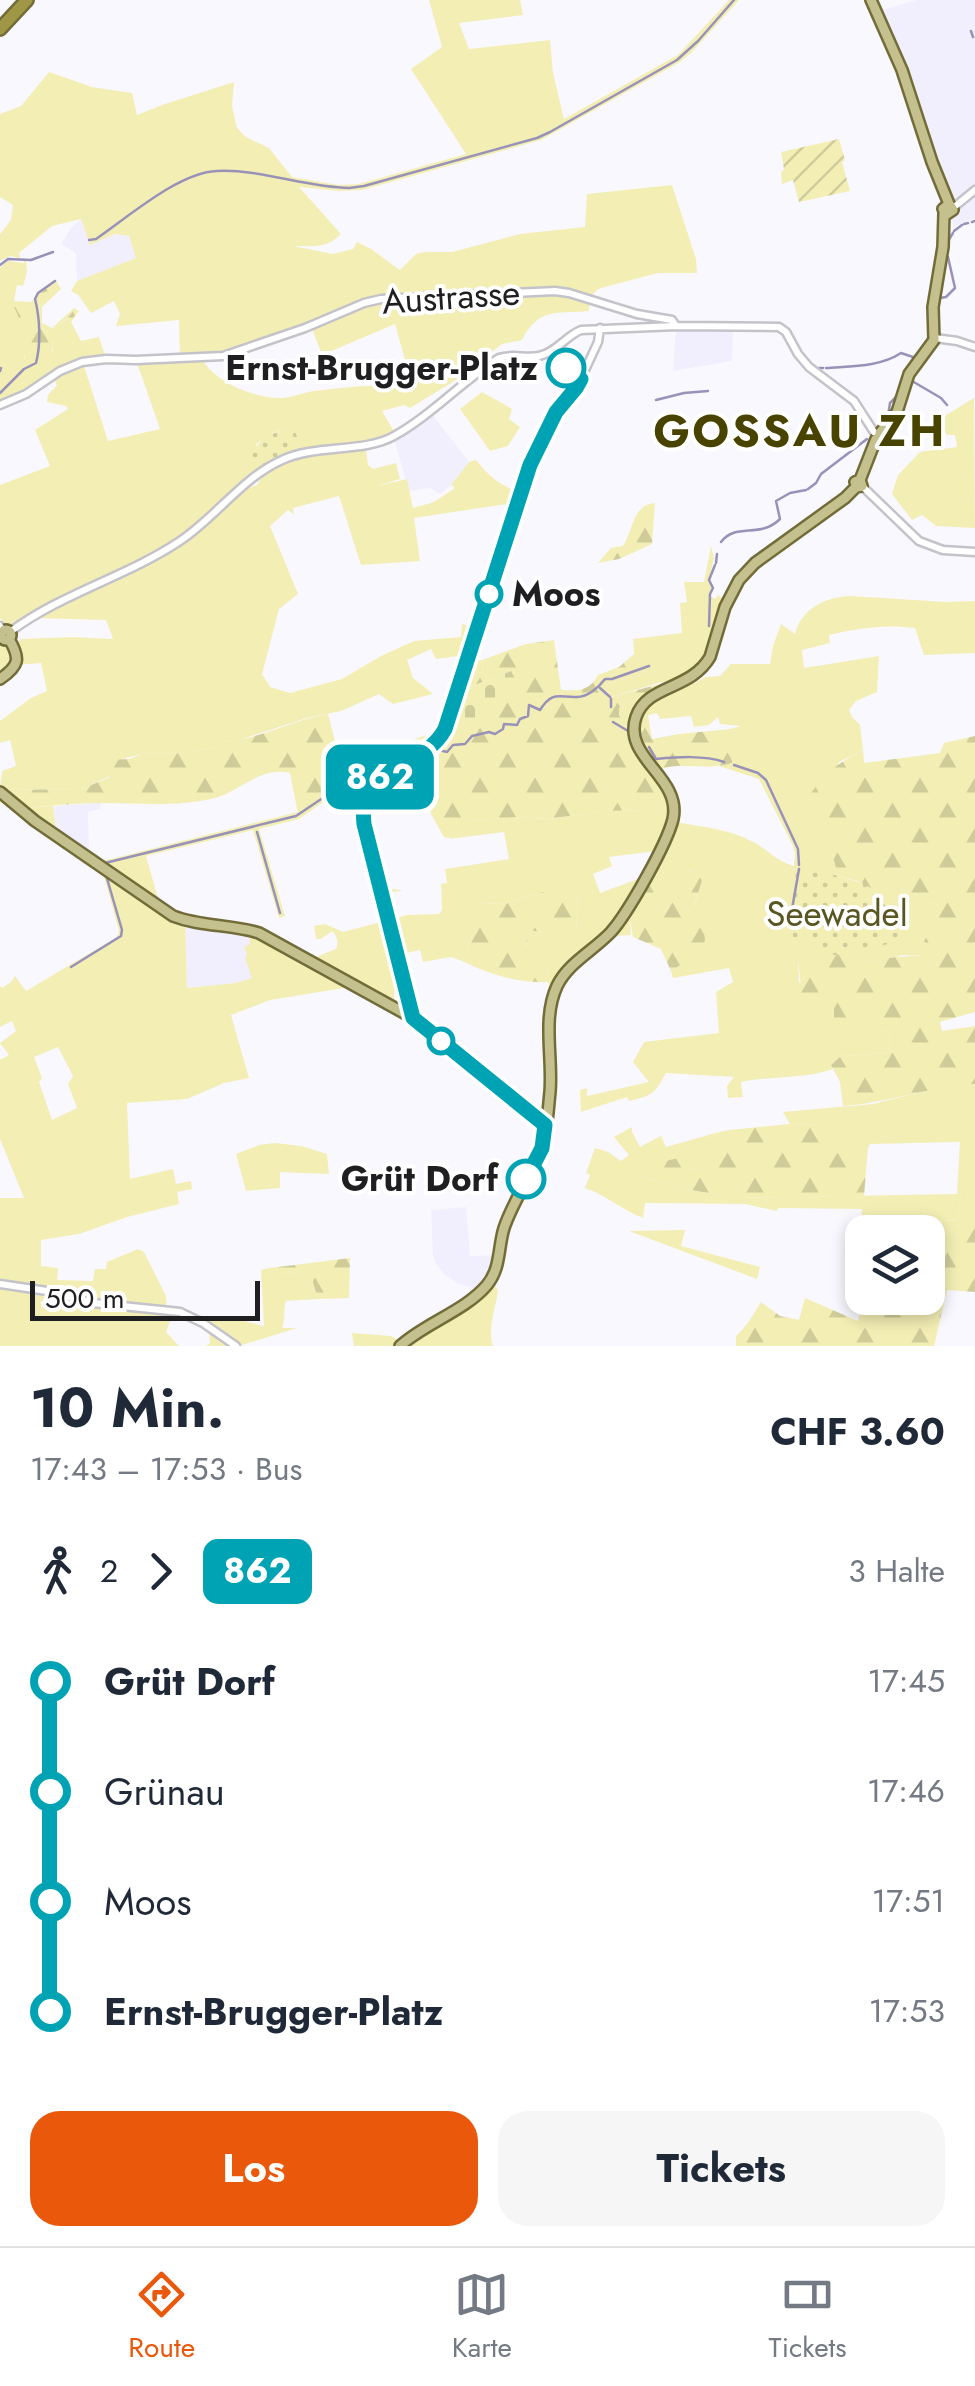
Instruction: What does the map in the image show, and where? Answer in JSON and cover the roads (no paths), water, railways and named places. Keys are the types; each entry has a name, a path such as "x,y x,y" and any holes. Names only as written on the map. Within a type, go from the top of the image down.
{"highway":[{"path":"0,27 24,0"}],"main road":[{"path":"400,1346 476,1296 497,1267 503,1231 539,1154 552,1066 550,1019 555,990 566,972 602,941 626,912 666,837 674,801 636,742 634,723 639,710 647,700 688,680 706,664 729,596 746,571 846,498 859,484 877,435 896,412 911,371 935,338 932,307 948,209 902,70 871,0"},
{"path":"0,679 16,663 16,654 4,634"},
{"path":"0,792 35,821 173,916 259,933 413,1018 545,1125"}],"street":[{"path":"948,209 975,190"},
{"name":"Austrasse","path":"0,405 82,362 227,356 378,300 562,292 672,320 676,326"},
{"path":"4,634 44,608 115,578 184,538 275,463 302,453 393,437 499,358 512,354 543,355 581,330 774,326 784,330 810,367 854,401 877,435"},
{"path":"413,1018 364,824 365,802 377,779 426,752 443,734 530,465 556,412 578,385 600,328"},
{"path":"935,338 957,340 975,348"},
{"path":"859,484 918,540 943,550 975,552"},
{"path":"0,1284 93,1302 167,1309 197,1319 236,1346"}],"waterway":[{"path":"89,240 170,187 202,173 250,173 349,188 537,138 677,60 734,0"},
{"path":"971,31 973,37"},
{"path":"964,224 968,223"},
{"path":"954,231 962,225"},
{"path":"947,254 953,233"},
{"path":"0,265 8,259 31,260 53,252"},
{"path":"940,298 955,288 948,257"},
{"path":"0,393 24,369 36,363 39,331 35,299 55,281"},
{"path":"826,368 875,363 901,353 916,358"},
{"path":"912,381 947,405"},
{"path":"656,400 708,391"},
{"path":"888,416 890,403 896,397"},
{"path":"808,489 821,474 867,439"},
{"path":"721,542 734,533 772,525 780,519 776,501 806,490"},
{"path":"716,563 717,554"},
{"path":"709,626 713,588 709,580 715,565"},
{"path":"435,749 447,752 472,736 495,734 504,724 517,725 528,716 529,705 540,710 553,697 585,695 605,679 649,666"},
{"path":"600,688 610,697"},
{"path":"611,699 611,707"},
{"path":"613,722 628,731"},
{"path":"343,784 418,746 430,745"},
{"path":"649,747 656,759 699,757 724,762"},
{"path":"734,765 766,780 798,849 799,865"},
{"path":"105,863 296,816 339,787"},
{"path":"257,832 280,913"},
{"path":"791,915 799,869"},
{"path":"71,967 121,936 106,875"}],"place":[{"name":"Ernst-Brugger-Platz","path":"566,368"},
{"name":"Moos","path":"489,594"},
{"name":"Grüt Dorf","path":"526,1179"}],"district":[{"name":"GOSSAU ZH","path":"800,430"}],"park label":[{"name":"Seewadel","path":"837,914"}]}
